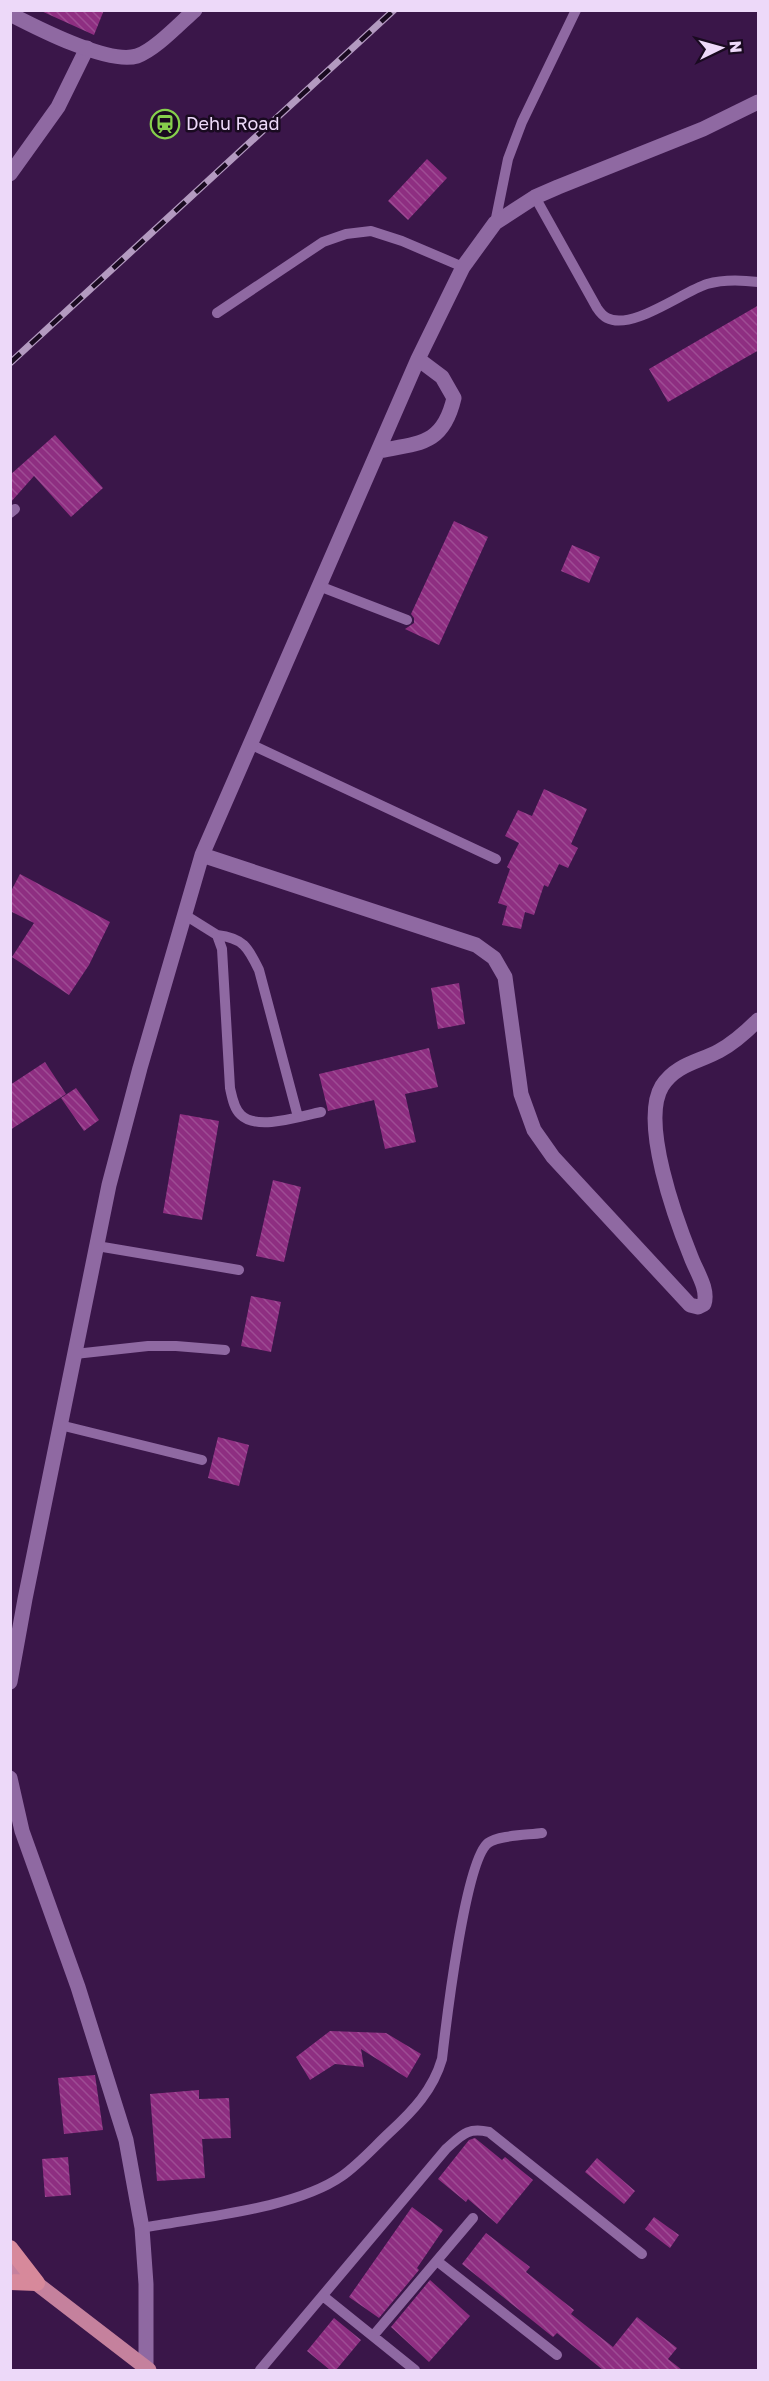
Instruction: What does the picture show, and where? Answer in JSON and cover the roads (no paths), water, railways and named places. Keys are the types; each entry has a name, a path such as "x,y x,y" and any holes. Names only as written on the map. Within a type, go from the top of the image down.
{"highway":[{"path":"10,2248 37,2283"},
{"path":"10,2282 37,2283"}],"main road":[{"path":"10,2263 148,2369"}],"street":[{"path":"10,14 87,48 120,59 137,56 148,50 195,10"},
{"path":"10,174 58,107 87,48"},
{"path":"10,1682 110,1185 137,1079 202,855 418,359 463,267 495,223 535,197 704,129 759,102"},
{"path":"378,451 417,443 436,435 449,417 454,398 442,377 418,359"},
{"path":"202,855 476,945 494,958 505,977 521,1094 534,1130 553,1157 618,1229 690,1305 698,1308 704,1304 706,1298 690,1255 658,1151 656,1110 662,1087 676,1070 719,1051 759,1020"},
{"path":"10,1778 22,1832 78,1987 126,2140 142,2228 148,2369"}],"lane":[{"path":"495,223 508,159 522,122 576,10"},
{"path":"535,197 597,308 606,318 620,321 635,318 707,284 736,280 759,282"},
{"path":"217,313 322,243 346,234 371,231 402,241 463,267"},
{"path":"319,586 407,620"},
{"path":"250,744 496,859"},
{"path":"185,915 217,935 232,937 250,952 260,970 298,1117"},
{"path":"217,935 222,949 230,1088 235,1106 241,1116 254,1122 269,1122 321,1112"},
{"path":"97,1246 239,1270"},
{"path":"75,1354 176,1346 225,1350"},
{"path":"60,1425 202,1460"},
{"path":"142,2228 279,2203 314,2191 341,2176 404,2119 425,2096 438,2073 471,1878 480,1855 487,1844 498,1839 542,1833"},
{"path":"260,2370 446,2149 463,2133 476,2129 489,2132 642,2254"},
{"path":"373,2336 473,2218"},
{"path":"437,2261 557,2355"},
{"path":"323,2296 415,2370"}],"railway":[{"path":"10,363 394,10"}],"place":[{"name":"Dehu Road","path":"165,124"}]}
